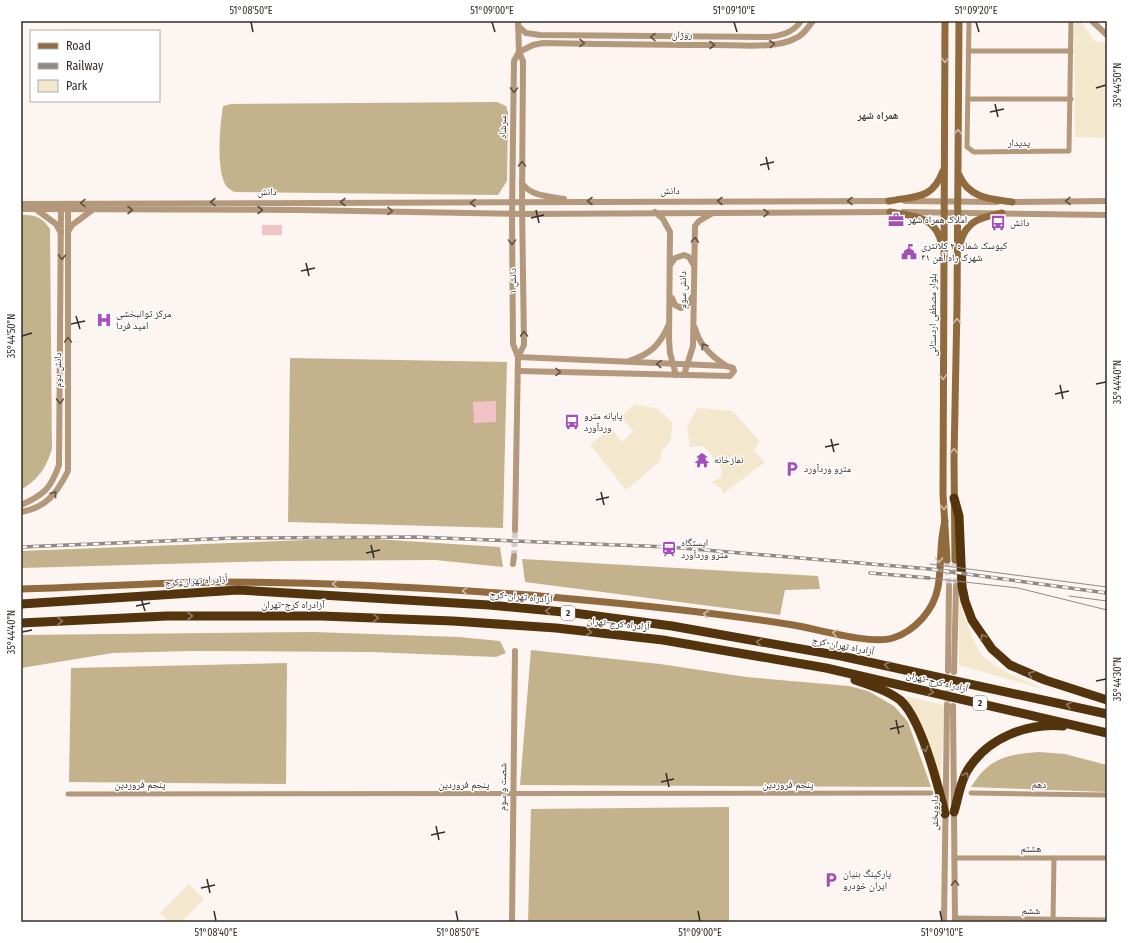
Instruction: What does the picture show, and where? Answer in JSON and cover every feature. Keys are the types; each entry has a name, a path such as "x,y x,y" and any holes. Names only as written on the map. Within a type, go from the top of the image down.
{"highway":[{"path":"954,498 960,516 962,587 965,601 972,620 992,649 1010,665 1045,680 1107,700"},
{"name":"آزادراه تهران-کرج","path":"21,604 238,590 489,605 574,613 672,626 841,656 1107,714"},
{"name":"آزادراه کرج-تهران","path":"21,623 167,616 321,616 453,620 556,628 663,640 826,668 1107,733"},
{"path":"826,668 884,691 898,699 907,707 918,725 949,813"},
{"path":"949,813 967,771 976,759 998,740 1017,731 1036,727 1056,726 1091,729"}],"main road":[{"name":"بلوار مصطفی اردستانی","path":"945,21 944,257 945,522 947,560"},
{"path":"955,560 954,498 958,254 957,147 959,21"},
{"path":"945,148 947,152 952,154 957,147"},
{"path":"889,200 923,195 930,192 936,185 945,167"},
{"path":"958,171 962,181 976,195 988,199 1012,202"},
{"path":"890,212 918,217 929,221 938,231 944,257"},
{"path":"958,254 963,233 969,225 980,218 1002,213"},
{"path":"21,589 217,582 334,583 410,587 546,596 678,610 792,625 873,640 892,639 910,630 923,619 933,601 938,588 940,537 945,522"}],"street":[{"name":"روژان","path":"518,24 526,33 540,35 734,38 781,36 790,31 801,21"},
{"name":"روژان","path":"519,52 533,45 543,43 782,43 796,38 805,31 813,21"},
{"name":"پدیدار","path":"968,21 967,147 974,152 1069,151 1071,21"},
{"path":"1092,21 1107,35"},
{"name":"سرشاد","path":"518,24 519,52 523,61 522,203"},
{"path":"733,44 734,38"},
{"path":"968,51 1071,52"},
{"name":"سرشاد","path":"512,203 514,61 519,52"},
{"path":"968,99 1070,99"},
{"path":"522,183 526,188 535,193 576,201"},
{"name":"دانش","path":"21,204 68,207 217,202 522,203 576,201 1107,201"},
{"name":"دانش ۱","path":"512,203 512,344 518,357 519,371 514,530"},
{"name":"دانش ۱","path":"518,357 524,345 522,203"},
{"name":"دانش","path":"21,209 37,210 61,207"},
{"name":"دانش دوم","path":"21,512 34,510 49,500 68,471 65,234 61,207"},
{"name":"دانش","path":"68,207 91,211 300,210 522,214"},
{"name":"دانش دوم","path":"21,505 39,497 53,483 59,465 65,234 68,207"},
{"path":"37,210 56,224 65,234 72,225 91,211"},
{"path":"522,214 655,212 958,212 1107,214"},
{"name":"دانش سوم","path":"655,212 663,220 670,232 671,318 669,339 676,375"},
{"name":"دانش سوم","path":"684,375 693,346 695,226 699,221 713,213"},
{"path":"670,265 675,258 684,254 689,257 694,266"},
{"path":"671,294 675,305 681,308 688,304 693,296"},
{"path":"626,362 650,352 664,336 671,318"},
{"path":"693,319 696,334 710,356 726,366"},
{"path":"518,357 726,366 733,368 733,375 519,371"},
{"path":"514,556 514,564"},
{"path":"951,671 952,586"},
{"name":"شصت و سوم","path":"512,922 512,794 515,651"},
{"name":"داروپخش","path":"944,922 949,813 950,705"},
{"name":"دهم","path":"971,793 1107,795"},
{"name":"پنجم فروردین","path":"68,794 931,794"},
{"name":"داروپخش","path":"949,813 954,858 955,920"},
{"name":"هشتم","path":"954,858 1107,858"},
{"path":"1053,921 1054,858"},
{"name":"ششم","path":"955,920 1107,920"}],"green space":[{"path":"1078,21 1081,21 1094,41 1107,43 1107,138 1075,137 1074,26"},
{"path":"635,404 658,409 672,422 671,441 662,450 660,461 626,490 590,445 611,428 622,442 633,431 621,417"},
{"path":"698,408 733,411 759,441 754,451 765,462 723,494 721,488 712,482 722,477 721,466 703,446 690,447 687,426"},
{"path":"959,599 973,639 984,657 991,663 1009,673 1043,689 959,665"},
{"path":"904,696 944,705 941,780 916,716"},
{"path":"189,884 204,899 181,922 169,922 160,913"}],"shaded area":[{"path":"497,102 506,106 508,112 507,181 498,195 235,192 225,184 223,179 220,162 220,133 223,106 231,104"},
{"path":"21,215 37,217 44,221 50,229 52,449 47,463 41,473 21,490"},
{"path":"262,225 282,225 282,235 262,235"},
{"path":"290,358 507,362 503,528 288,522"},
{"path":"496,401 496,422 474,423 473,402"},
{"path":"359,538 500,547 503,567 435,560 277,561 21,568 21,551"},
{"path":"522,559 818,576 820,589 785,590 780,615 525,582"},
{"path":"313,632 459,637 500,641 506,653 496,657 371,652 190,651 113,653 21,668 21,635"},
{"path":"531,650 660,664 746,677 849,686 868,691 894,706 908,722 931,787 520,785"},
{"path":"287,663 286,784 69,782 71,668"},
{"path":"1039,752 1065,754 1107,765 1107,792 971,787 985,770 1000,759 1017,754"},
{"path":"729,807 729,922 528,922 531,809"}],"tunnel":[{"path":"514,556 515,530"},
{"path":"947,560 949,586"},
{"path":"955,560 956,586"},
{"path":"953,700 954,672"},
{"path":"947,705 948,676"}],"tram line":[{"path":"930,564 1107,587"},
{"path":"929,578 1018,588 1107,610"},
{"path":"1069,596 1107,601"}],"railway":[{"path":"21,547 234,538 416,537 669,547 930,569 1107,593"},
{"path":"870,573 929,578"}],"place":[{"name":"املاک همراه شهر","path":"896,220"},
{"name":"دانش","path":"998,223"},
{"name":"کیوسک شماره ۲ کلانتری ۴۱ شهرک راه آهن","path":"909,252"},
{"name":"مرکز توانبخشی امید فردا","path":"104,320"},
{"name":"پایانه مترو وردآورد","path":"572,422"},
{"name":"نمازخانه","path":"702,460"},
{"name":"مترو وردآورد","path":"792,469"},
{"name":"ایستگاه مترو وردآورد","path":"669,549"},
{"name":"پارکینگ بنیان ایران خودرو","path":"831,880"}],"district":[{"name":"همراه شهر","path":"878,115"}]}
